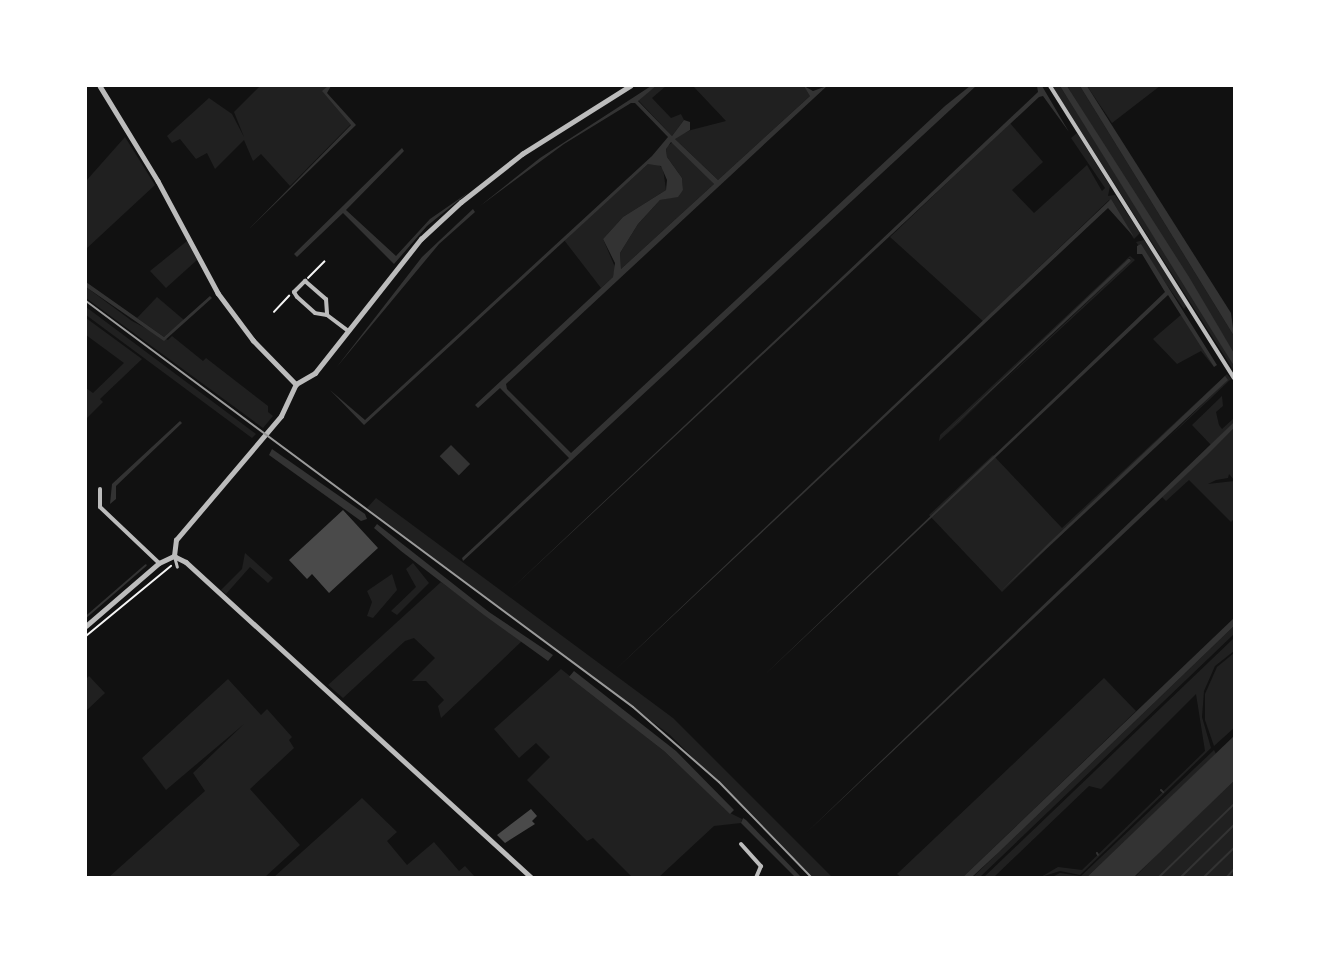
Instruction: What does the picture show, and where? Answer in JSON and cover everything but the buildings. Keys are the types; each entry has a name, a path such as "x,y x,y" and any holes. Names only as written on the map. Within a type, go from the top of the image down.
{"street":[{"path":"100,86 176,212 218,293 253,340 296,384"},
{"path":"177,567 174,556 176,540 280,416 296,384 315,373 421,239 461,202 522,154 630,86"},
{"path":"1050,86 1234,378"},
{"path":"327,315 326,299 304,281 294,292 315,313 327,315 348,331"},
{"path":"100,489 100,507 159,563"},
{"path":"86,626 159,563 174,556"},
{"path":"174,556 186,562 532,878"},
{"path":"741,844 761,866 756,878"}],"path":[{"path":"304,281 324,262"},
{"path":"274,312 294,292"},
{"path":"86,636 173,564 174,556"}],"shaded area":[{"path":"260,86 328,86 323,92 352,123 290,186 261,154 253,161 244,140 215,169 207,153 196,159 180,139 172,143 167,136 209,98 232,114 244,137 234,112"},
{"path":"331,86 327,93 356,125 249,229 351,125 322,91"},
{"path":"651,86 656,86 638,101 672,136 684,120 690,122 690,130 675,139 718,180 810,96 804,86 813,91 827,86 506,384 507,389 571,453 945,106 970,86 976,86 463,561 462,558 569,458 500,388 478,408 475,405 613,277 615,263 603,239 623,217 666,190 667,180 661,166 648,164 364,425 330,390 365,420 652,156 668,137 635,103 631,103 564,144 480,206 540,158","holes":["671,142 714,184 621,269 620,253 638,224 660,200 678,197 683,190 682,178 667,157 666,149"]},
{"path":"656,86 666,86 652,98 671,118 681,114 684,120 672,136 638,100"},
{"path":"693,86 804,86 811,95 718,180 674,138 691,130 726,121"},
{"path":"1037,86 1042,86 1069,132 1043,96 1039,97 508,592 1038,92"},
{"path":"1052,86 1060,86 1207,320 1234,366 1234,371"},
{"path":"1060,86 1067,86 1189,277 1234,353 1234,366"},
{"path":"1067,86 1080,86 1234,336 1234,353"},
{"path":"1080,86 1087,86 1231,313 1234,336"},
{"path":"1087,86 1160,86 1112,123"},
{"path":"1010,123 1043,162 1012,190 1034,213 1087,165 1102,191 1105,188 1071,138 1077,133 1110,186 1108,196 1115,195 1140,233 1134,239 1109,200 983,321 890,237"},
{"path":"125,137 155,185 86,249 86,181"},
{"path":"673,142 714,184 621,269 620,253 638,224 660,200 674,197 683,190 682,178 667,157 666,147"},
{"path":"402,148 404,151 346,210 396,256 430,219 469,192 427,226 394,264 343,213 297,257 294,254"},
{"path":"655,163 663,168 666,190 623,217 603,239 615,267 613,277 601,288 564,240 648,164"},
{"path":"1111,199 1134,237 1108,208 613,672"},
{"path":"473,209 475,212 439,244 336,368 422,257"},
{"path":"1144,240 1187,305 1184,309 1136,242"},
{"path":"187,241 197,260 166,288 150,271"},
{"path":"1141,244 1217,365 1214,367 1168,295 759,680 1165,292 1142,254 1137,254 1137,246"},
{"path":"1130,256 1135,260 982,402 1131,261 1130,258 1128,259 939,441 940,435"},
{"path":"1128,259 1131,261 941,437"},
{"path":"86,282 164,337 210,296 212,298 164,341 86,287"},
{"path":"86,287 132,321 168,340 172,336 203,361 206,358 268,406 268,412 273,416 263,428 86,298"},
{"path":"157,297 184,320 164,337 137,318"},
{"path":"86,307 256,434 252,438 86,315"},
{"path":"1182,314 1214,367 1201,351 1177,364 1153,339"},
{"path":"86,318 142,359 100,399 103,402 86,419 86,388 93,393 124,363 86,335"},
{"path":"1227,374 1231,379 1166,440 1227,380 1223,379 1002,592 929,515 993,455 1062,528"},
{"path":"1225,376 1228,380 1001,591 1049,543"},
{"path":"1222,396 1223,406 1216,412 1219,425 1222,429 1234,418 1234,422 1211,445 1192,425"},
{"path":"180,421 182,423 116,486 116,499 110,504 112,484"},
{"path":"1234,422 1234,428 1207,455 805,834"},
{"path":"1234,428 1234,480 1229,474 1228,478 1208,484 1234,481 1234,519 1231,522 1189,480 1166,501 1162,497"},
{"path":"451,445 470,464 459,475 440,456"},
{"path":"272,449 365,514 367,519 361,521 269,455"},
{"path":"376,498 673,718 832,877 813,877 670,735 367,508"},
{"path":"377,524 489,612 553,655 548,661 484,615 401,551 374,528"},
{"path":"245,553 273,578 268,583 250,567 226,594 221,590 242,569"},
{"path":"413,563 429,583 397,615 391,611 416,587 406,569"},
{"path":"392,574 397,590 373,618 367,616 372,602 367,591"},
{"path":"441,582 522,641 441,718 438,706 444,700 426,681 412,681 435,658 414,638 405,641 343,698 328,685"},
{"path":"1234,618 1234,626 998,853 972,877 963,877"},
{"path":"1234,626 1234,634 980,877 972,878"},
{"path":"1234,638 1234,651 1215,666 1204,691 1202,717 1211,748 1080,875 1060,871 1041,877 1058,867 1082,870 1205,751 1196,694 1101,789 1089,786 994,877 984,877"},
{"path":"1234,653 1234,728 1214,746 1205,720 1205,694 1217,667"},
{"path":"561,669 664,751 730,813 742,819 741,823 714,826 659,877 632,877 593,838 587,841 527,780 550,757 536,743 519,758 494,729"},
{"path":"574,671 676,751 734,810 730,814 664,751 569,677"},
{"path":"89,676 105,693 86,711 86,679"},
{"path":"1104,678 1136,711 963,877 901,877 897,874"},
{"path":"228,679 261,715 267,709 292,737 289,740 294,748 250,789 300,845 265,877 109,877 205,791 193,773 244,724 166,790 142,758"},
{"path":"1234,736 1234,781 1134,877 1087,877"},
{"path":"1214,750 1216,754 1087,877 1050,878 1060,873 1081,876"},
{"path":"1234,781 1234,877 1134,878 1161,850"},
{"path":"362,798 397,832 387,841 407,865 434,842 459,871 465,866 475,877 274,877"},
{"path":"743,818 801,877 795,877 741,823"}],"waterway":[{"path":"86,617 146,565"},
{"path":"1158,878 1234,804"},
{"path":"1180,878 1234,825"},
{"path":"1203,878 1234,848"},
{"path":"1226,878 1234,869"}],"railway":[{"path":"86,301 633,707 719,782 812,878"}]}
